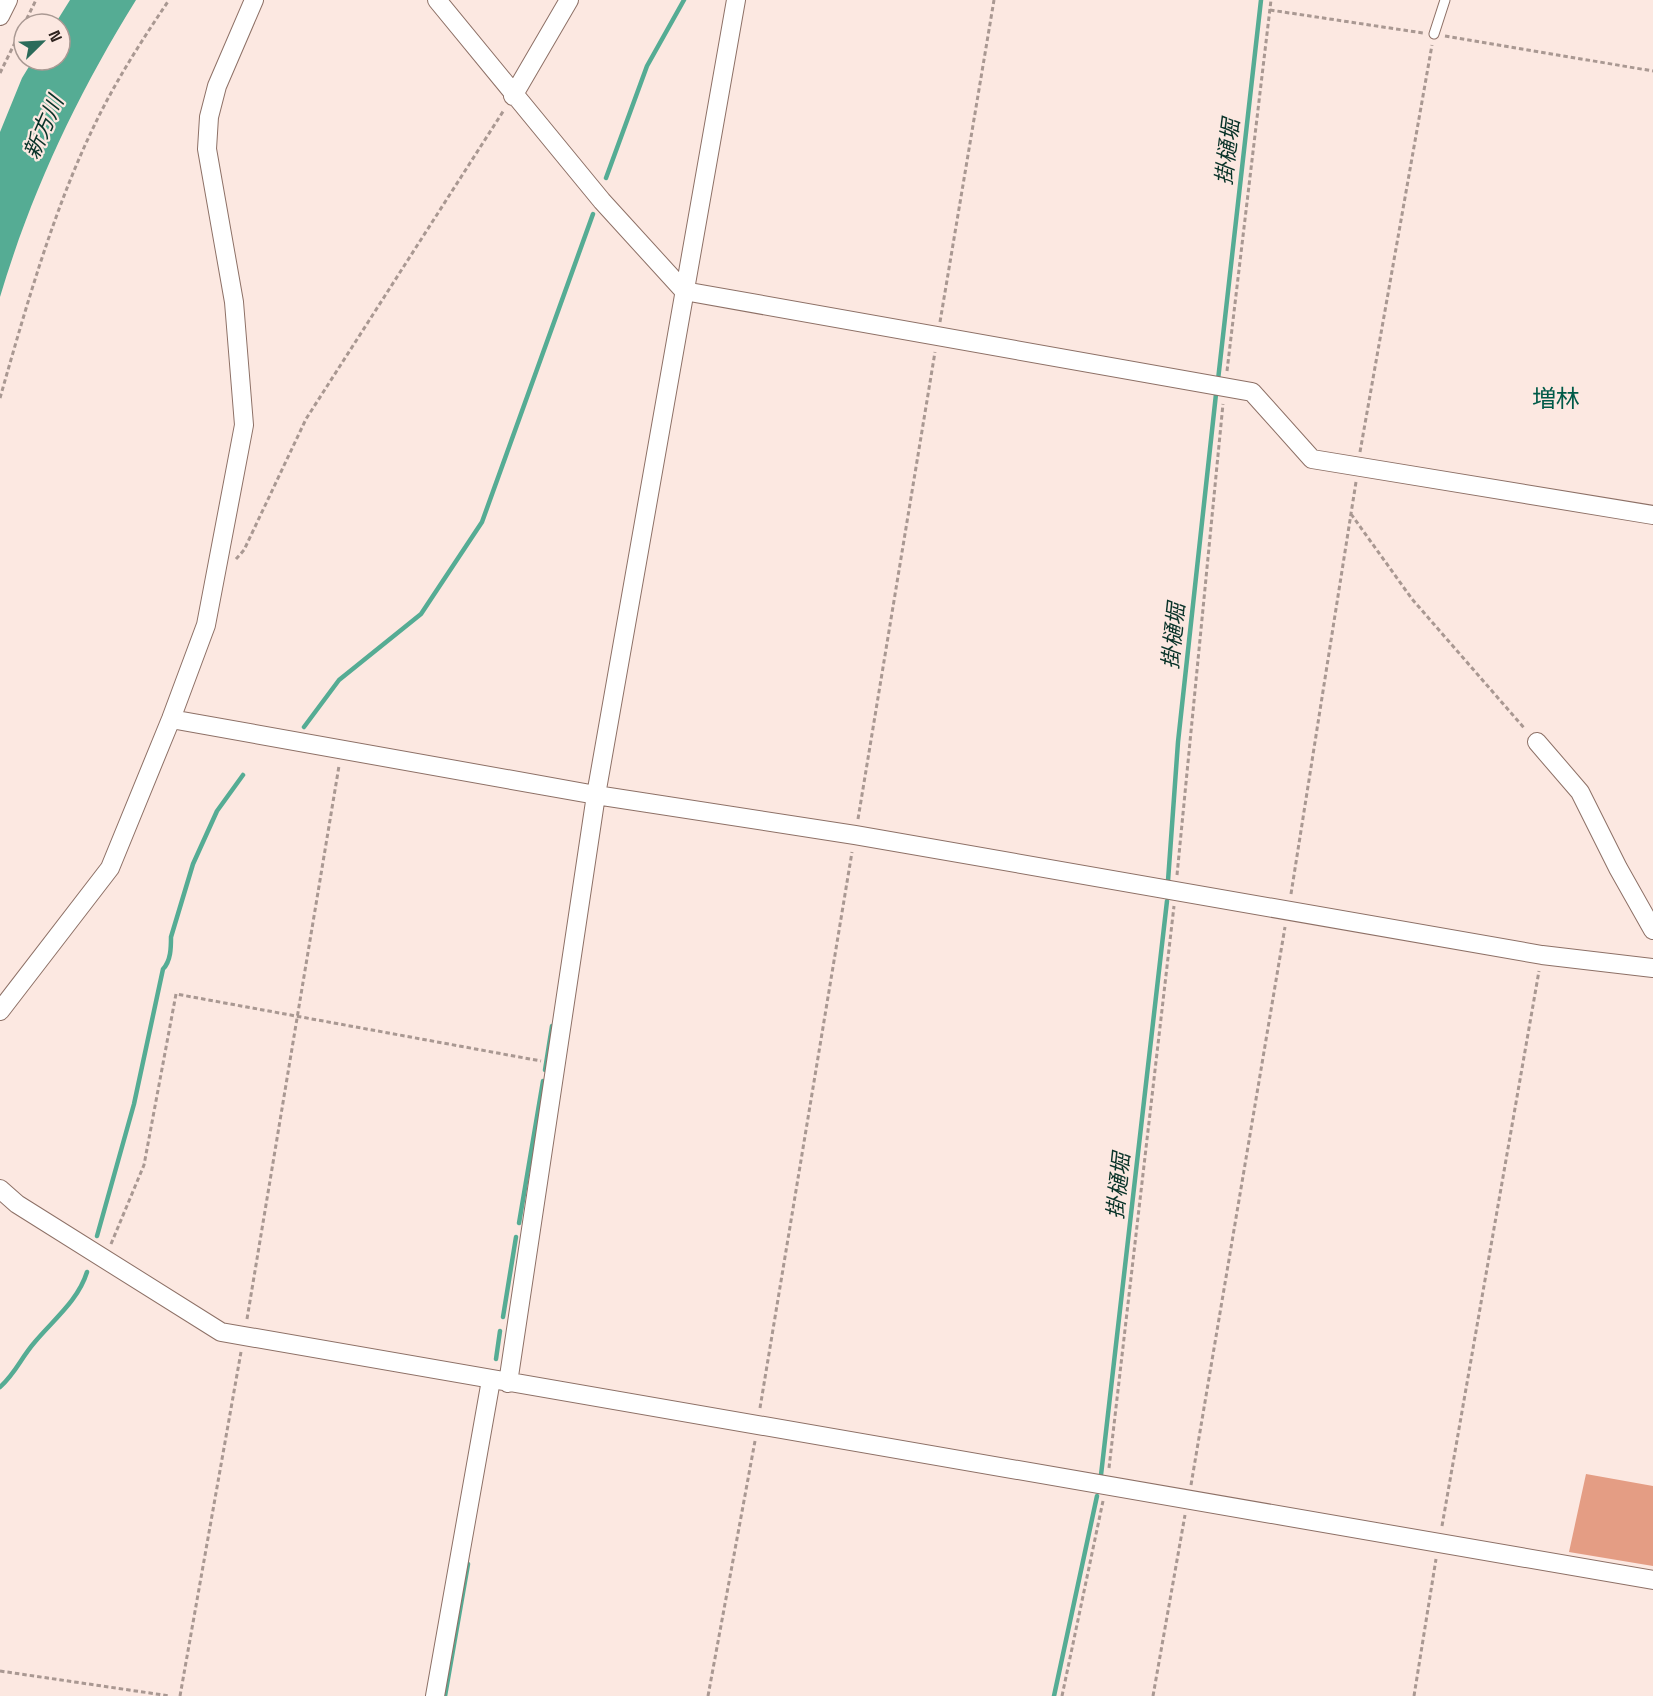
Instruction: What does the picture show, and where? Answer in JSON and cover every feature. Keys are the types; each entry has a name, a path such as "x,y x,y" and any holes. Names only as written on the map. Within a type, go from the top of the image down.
{"street":[{"path":"0,16 8,0"},
{"path":"0,1011 110,868 171,719 206,625 244,425 234,302 207,149 209,117 217,86 254,0"},
{"path":"437,0 513,96 602,201 684,291 1252,392 1312,459 1653,515"},
{"path":"513,96 569,0"},
{"path":"435,1696 500,1381 556,1064 596,795 735,0"},
{"path":"171,719 596,795 855,835 1542,955 1653,968"},
{"path":"1536,742 1580,792 1618,868 1653,930"},
{"path":"0,1189 17,1204 221,1332 1188,1500 1439,1540 1653,1580"}],"lane":[{"path":"1434,34 1445,0"}],"path":[{"path":"0,73 36,0"},
{"path":"0,398 61,207 94,126 138,46 170,0"},
{"path":"708,1696 757,1425 994,0"},
{"path":"1062,1696 1102,1484 1170,891 1220,385 1271,0"},
{"path":"1270,10 1434,34 1653,71"},
{"path":"1153,1696 1288,912 1358,468 1434,34"},
{"path":"231,565 244,550 306,418 513,96"},
{"path":"1351,513 1412,599 1536,742"},
{"path":"180,1696 299,1017 341,749"},
{"path":"1414,1696 1439,1540 1542,955"},
{"path":"104,1259 144,1165 176,994 556,1064"},
{"path":"0,1671 170,1696"}],"water":[{"name":"新方川","path":"70,0 136,0 94,71 58,144 26,219 0,297 0,132 26,72 72,72 72,12 62,12"}],"building":[{"path":"1586,1474 1653,1486 1653,1566 1569,1552"}],"waterway":[{"path":"606,178 647,66 684,0"},
{"name":"掛樋堀","path":"1218,380 1261,0"},
{"path":"304,727 339,680 421,614 482,522 593,214"},
{"name":"掛樋堀","path":"1168,881 1178,742 1216,394"},
{"path":"97,1236 134,1104 163,969 170,954 171,937 193,864 217,811 243,775"},
{"name":"掛樋堀","path":"1101,1475 1167,901"},
{"path":"545,1070 552,1026"},
{"path":"519,1223 543,1081"},
{"path":"503,1317 516,1237"},
{"path":"0,1387 78,1292 87,1272"},
{"path":"496,1359 500,1331"},
{"name":"掛樋堀","path":"1054,1696 1097,1496"},
{"path":"445,1696 468,1564"}],"district":[{"name":"増林","path":"1556,398"}]}
